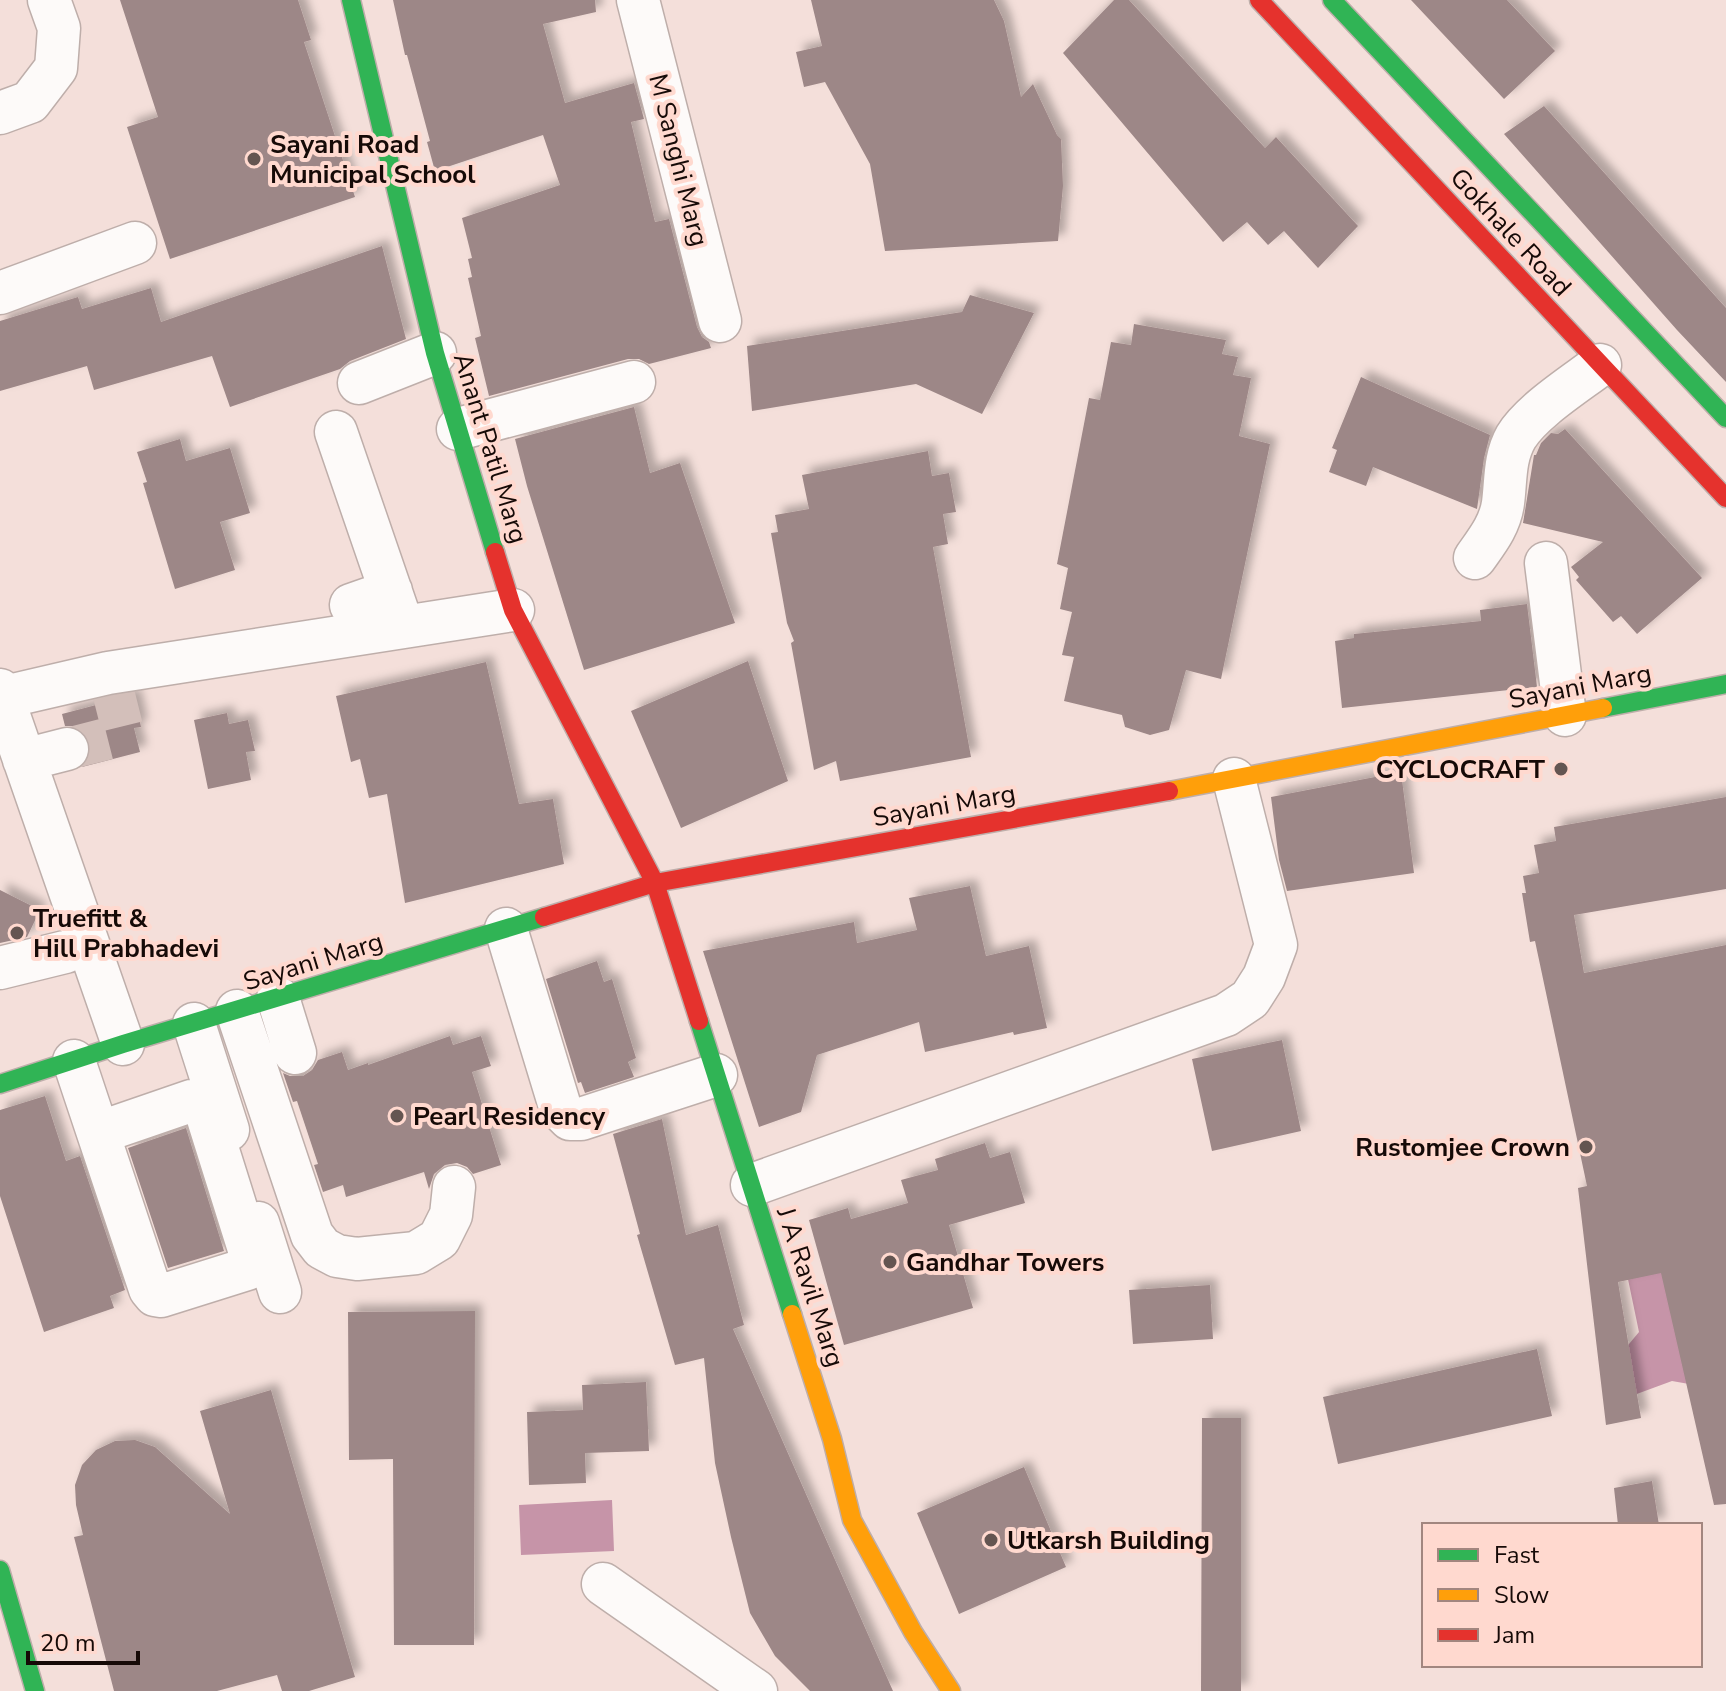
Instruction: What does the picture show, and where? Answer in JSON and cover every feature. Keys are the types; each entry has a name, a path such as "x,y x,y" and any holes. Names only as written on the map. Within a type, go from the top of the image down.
{"main road":[{"name":"Anant Patil Marg","path":"351,0 435,353 513,610 655,883"},
{"name":"Gokhale Road","path":"1259,0 1726,498"},
{"name":"Gokhale Road","path":"1332,0 1726,418"},
{"name":"Sayani Marg","path":"0,1084 655,883 1234,779 1726,684"},
{"name":"J A Ravil Marg","path":"655,883 832,1439 852,1520 913,1632 951,1691"},
{"path":"0,1570 35,1691"}],"street":[{"path":"0,113 30,102 56,68 59,28 49,0"},
{"name":"M Sanghi Marg","path":"638,0 720,321"},
{"path":"0,293 135,243"},
{"path":"359,383 435,353"},
{"path":"1475,558 1497,526 1503,505 1507,463 1516,438 1532,418 1600,365"},
{"path":"458,429 634,382"},
{"path":"336,432 397,609"},
{"path":"1546,563 1565,715"},
{"path":"351,605 397,609 513,610"},
{"path":"98,1133 191,1101 200,1103 205,1109 252,1259 247,1269 161,1296 150,1289 98,1133 98,1053 12,771 1,695 111,684 397,609"},
{"path":"67,749 12,771 4,781 14,787 98,1053"},
{"path":"752,1185 1226,1015 1250,999 1264,977 1276,945 1234,779"},
{"path":"506,929 561,1110 570,1119 581,1119 716,1075"},
{"path":"0,968 65,952"},
{"path":"278,998 295,1053"},
{"path":"237,1011 312,1235 322,1248 337,1256 357,1259 416,1253 439,1239 451,1215 454,1187"},
{"path":"194,1024 280,1292"},
{"path":"603,1584 756,1691"}],"shaded area":[{"path":"1687,1226 1706,1387 1672,1381 1634,1395 1624,1350 1639,1332 1619,1236"},
{"path":"612,1500 614,1551 521,1555 519,1505"}],"building":[{"name":"Sayani Road Municipal School","path":"120,0 298,0 311,40 304,42 355,197 170,259 127,127 158,117"},
{"path":"393,0 595,0 596,12 543,24 565,103 634,83 644,119 631,122 655,222 669,219 697,327 711,348 649,364 639,359 628,359 489,396 475,338 481,336 468,278 472,277 468,259 472,258 462,218 560,185 543,135 435,171"},
{"path":"811,0 994,0 1004,21 1021,97 1033,84 1061,139 1063,186 1058,241 885,251 870,164 825,82 804,87 796,52 822,46"},
{"path":"1114,0 1129,0 1265,148 1276,137 1358,226 1318,268 1284,231 1268,245 1247,222 1223,242 1063,53"},
{"path":"1411,0 1507,0 1555,51 1504,99"},
{"path":"1544,106 1726,308 1726,382 1504,134"},
{"path":"382,246 406,339 350,361 340,369 230,407 212,356 94,390 87,366 0,391 0,321 78,297 82,309 151,288 161,322"},
{"path":"970,295 1034,313 982,414 916,384 752,411 747,346 962,312"},
{"path":"1134,324 1226,340 1222,354 1238,357 1233,375 1251,378 1239,436 1270,444 1221,679 1186,670 1169,730 1150,735 1125,727 1122,715 1064,701 1074,657 1062,655 1072,612 1060,609 1068,568 1057,564 1089,398 1100,400 1111,342 1131,345"},
{"path":"1361,377 1490,435 1477,509 1373,467 1366,486 1329,472 1337,450 1332,448"},
{"path":"634,407 650,473 680,463 735,623 584,670 515,439"},
{"path":"1565,429 1702,578 1637,634 1621,616 1613,622 1576,580 1579,577 1571,567 1603,542 1523,523 1534,455 1551,433 1558,434"},
{"path":"180,439 186,461 230,448 250,513 220,522 235,570 175,589 143,483 147,482 137,452"},
{"path":"928,451 932,476 949,473 956,512 943,514 948,544 933,547 971,757 840,781 836,761 814,770 791,643 794,641 787,623 771,533 778,532 775,515 809,509 802,475"},
{"path":"1527,604 1537,687 1342,708 1335,641 1354,638 1354,634 1481,621 1480,610"},
{"path":"748,661 788,781 681,828 631,711"},
{"path":"486,662 519,804 553,799 564,864 405,903 387,794 369,798 360,759 351,762 336,696"},
{"path":"134,695 141,727 134,728 140,752 82,767 90,756 90,742 84,732 74,726 65,726 62,714"},
{"path":"227,713 229,724 248,720 255,751 246,752 251,780 208,789 194,720"},
{"path":"1401,772 1414,873 1287,891 1279,860 1271,797"},
{"name":"Rustomjee Crown","path":"1726,797 1726,889 1574,915 1584,973 1726,945 1726,1504 1714,1505 1661,1273 1618,1282 1641,1418 1606,1425 1578,1188 1587,1186 1535,941 1530,942 1522,893 1526,893 1523,876 1539,873 1534,845 1556,841 1554,827"},
{"path":"970,886 986,956 1029,946 1047,1028 1014,1035 1013,1032 925,1052 919,1022 817,1055 801,1112 759,1127 703,951 854,922 857,943 917,930 909,898"},
{"path":"0,890 40,910 27,937 0,943"},
{"path":"597,961 604,982 612,979 636,1058 628,1062 634,1077 585,1093 581,1082 578,1083 546,979"},
{"name":"Pearl Residency","path":"450,1036 453,1045 481,1036 491,1066 472,1072 501,1165 473,1174 457,1163 445,1165 434,1174 429,1189 424,1172 346,1197 343,1185 323,1192 314,1165 318,1164 297,1101 293,1102 283,1073 303,1076 312,1070 318,1060 342,1052 348,1070"},
{"path":"1282,1040 1301,1131 1212,1151 1192,1059"},
{"path":"45,1096 66,1161 80,1156 125,1290 110,1296 114,1308 44,1332 0,1196 0,1110"},
{"path":"662,1119 686,1235 718,1225 744,1325 733,1329 893,1691 810,1691 775,1656 750,1613 715,1463 704,1358 675,1365 637,1235 640,1234 613,1134"},
{"path":"186,1128 224,1251 168,1268 128,1148"},
{"name":"Gandhar Towers","path":"985,1143 990,1158 1010,1152 1025,1203 949,1225 973,1308 844,1345 809,1220 848,1208 851,1219 908,1203 901,1180 938,1170 935,1159"},
{"path":"1210,1285 1213,1339 1133,1344 1129,1290"},
{"path":"475,1311 474,1645 394,1645 393,1459 349,1460 348,1312"},
{"path":"1537,1349 1552,1416 1338,1464 1323,1397"},
{"path":"646,1382 649,1451 585,1453 586,1483 529,1485 527,1412 583,1410 582,1385"},
{"path":"271,1390 355,1677 309,1691 282,1691 277,1675 217,1691 114,1691 74,1537 83,1535 75,1485 82,1465 96,1450 115,1441 135,1440 155,1447 230,1514 200,1411"},
{"path":"1202,1418 1241,1418 1241,1691 1201,1691"},
{"name":"Utkarsh Building","path":"1024,1467 1066,1567 959,1614 917,1513"},
{"path":"1652,1481 1659,1523 1618,1523 1614,1488"}],"tunnel":[{"path":"67,749 118,736 122,727 114,695"}],"traffic: fast":[{"path":"351,0 435,353 495,552"},
{"path":"1332,0 1726,418"},
{"path":"1603,708 1726,684"},
{"path":"0,1084 544,917"},
{"path":"699,1021 792,1314"},
{"path":"0,1570 35,1691"}],"traffic: slow":[{"path":"1169,791 1603,708"},
{"path":"792,1314 832,1439 852,1520 913,1632 951,1691"}],"traffic: jam":[{"path":"1259,0 1726,498"},
{"path":"495,552 513,610 655,883 699,1021"},
{"path":"544,917 655,883 1169,791"}],"place":[{"name":"Sayani Road Municipal School","path":"254,159"},
{"name":"CYCLOCRAFT","path":"1561,769"},
{"name":"Truefitt & Hill Prabhadevi","path":"17,933"},
{"name":"Pearl Residency","path":"397,1116"},
{"name":"Rustomjee Crown","path":"1586,1147"},
{"name":"Gandhar Towers","path":"890,1262"},
{"name":"Utkarsh Building","path":"991,1540"}]}
